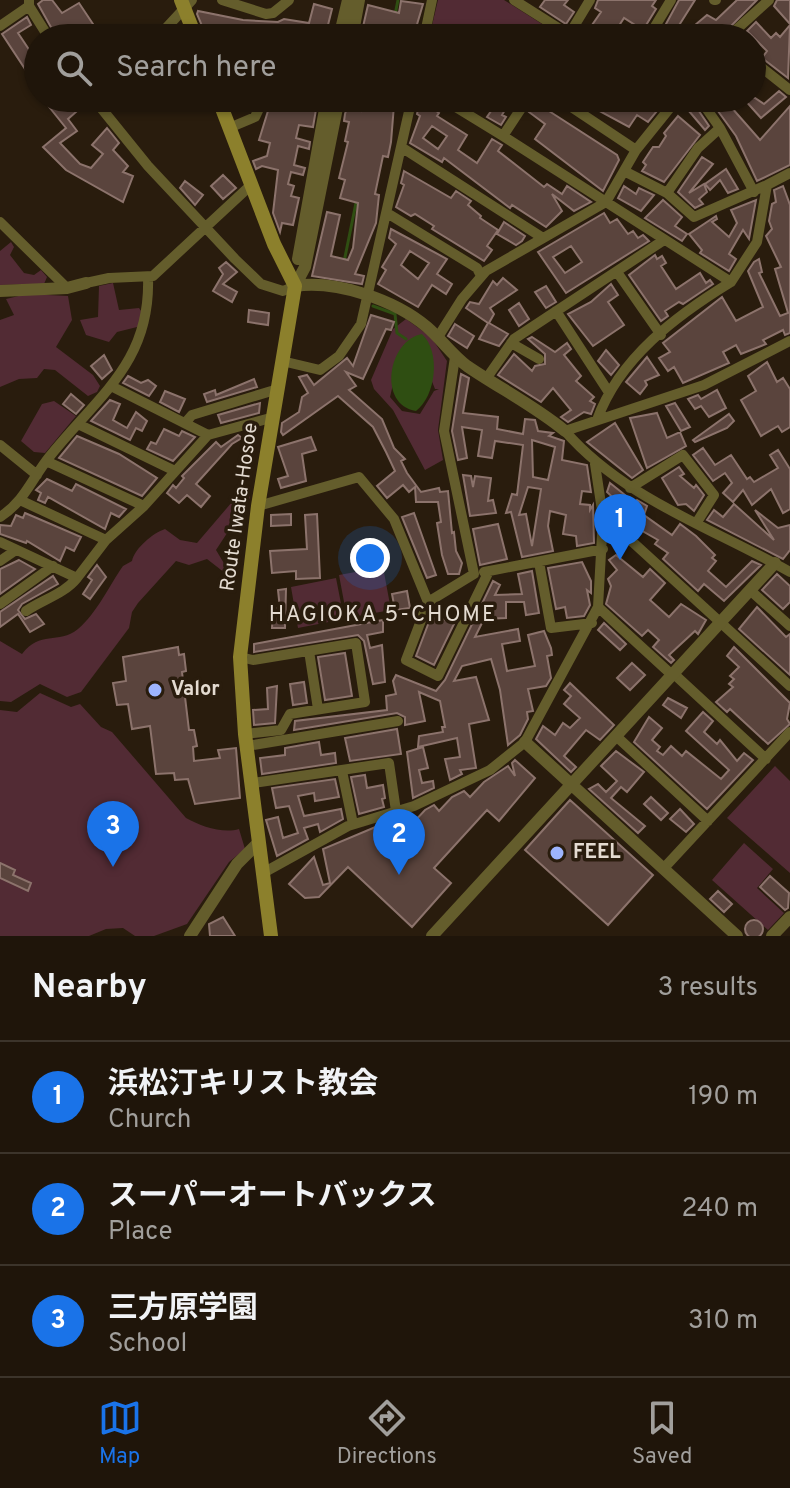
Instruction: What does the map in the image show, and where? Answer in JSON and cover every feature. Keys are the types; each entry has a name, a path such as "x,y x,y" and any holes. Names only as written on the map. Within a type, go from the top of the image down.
{"main road":[{"path":"186,3 193,24"},
{"path":"223,112 295,286"},
{"name":"Route Iwata-Hosoe","path":"271,936 246,740 240,657 258,506 295,286"}],"street":[{"path":"222,0 266,14 273,13 289,0"},
{"path":"342,24 348,0"},
{"path":"355,24 359,0"},
{"path":"427,24 432,0"},
{"path":"514,0 550,24"},
{"path":"577,24 590,0"},
{"path":"656,24 671,0"},
{"path":"744,24 769,0"},
{"path":"0,26 29,3 41,24"},
{"path":"169,24 186,3"},
{"path":"766,71 790,90"},
{"path":"106,112 148,166 261,284 283,291 309,284 370,297 409,314 438,337 455,357 565,431 595,464 630,488 790,572"},
{"path":"229,128 255,117 257,112"},
{"path":"295,286 325,112"},
{"path":"295,286 305,267 336,112"},
{"path":"282,361 320,370 339,356 353,340 370,297 409,112"},
{"path":"464,112 731,282"},
{"path":"503,136 519,112"},
{"path":"579,112 636,150"},
{"path":"438,337 481,276 606,202 636,150 664,112"},
{"path":"709,112 754,192"},
{"path":"667,193 698,148 720,128"},
{"path":"401,147 543,238"},
{"path":"624,171 667,193 694,217 789,178"},
{"path":"0,291 67,288 109,278 148,277 251,185"},
{"path":"597,420 608,391 624,369 677,317 731,282 757,242 767,185"},
{"path":"387,213 477,268 481,276"},
{"path":"0,222 67,288"},
{"path":"486,379 511,343 664,240"},
{"path":"617,272 661,335"},
{"path":"0,517 22,501 46,461 111,386 145,328 148,277"},
{"path":"556,311 608,391"},
{"path":"565,431 704,385 790,341"},
{"path":"511,343 539,359"},
{"path":"455,357 444,431 474,574"},
{"path":"111,386 208,435"},
{"path":"185,423 192,415 278,389"},
{"path":"26,611 51,595 67,591 106,540 144,506 208,435 274,417"},
{"path":"78,424 175,471"},
{"path":"0,445 37,475"},
{"path":"630,488 683,455 714,495 697,522"},
{"path":"46,461 144,506"},
{"path":"263,873 353,824 396,811 490,770 525,742 598,607 603,515 595,464"},
{"path":"258,506 359,477 394,519 428,602"},
{"path":"22,501 106,540"},
{"path":"603,515 790,686"},
{"path":"0,542 77,578"},
{"path":"489,571 438,676 406,660 428,602 474,574 489,571 539,562 603,549"},
{"path":"0,561 16,550"},
{"path":"539,562 551,628 592,623"},
{"path":"432,936 775,563"},
{"path":"0,604 53,566"},
{"path":"751,591 790,626"},
{"path":"598,607 766,759"},
{"path":"240,657 253,660 356,643 365,702 290,714 281,730 246,740"},
{"path":"309,651 318,709"},
{"path":"246,740 398,721"},
{"path":"664,868 790,732"},
{"path":"616,736 708,821"},
{"path":"525,742 737,936"},
{"path":"253,783 389,763 396,811"},
{"path":"342,771 353,824"},
{"path":"190,936 237,864 259,842"},
{"path":"772,936 790,917"}],"shaded area":[{"path":"438,0 504,0 542,24 432,24"},
{"path":"11,242 14,247 10,255 24,273 34,275 41,270 47,277 44,284 0,285 0,251"},
{"path":"113,283 119,310 139,308 144,315 141,326 117,332 109,342 86,335 80,320 98,317 99,286"},
{"path":"27,294 68,296 72,320 56,347 93,375 100,386 97,392 88,396 55,370 44,369 37,378 19,379 0,387 0,320 14,315 6,299"},
{"path":"406,319 431,337 447,361 438,430 443,460 425,470 393,410 374,389 371,380 393,329","holes":["397,367 431,379 435,389 439,389 434,391 420,414 402,411 390,397"]},
{"path":"422,334 432,352 434,374 428,395 416,411 404,406 396,397 392,372 401,348 410,339"},
{"path":"54,401 76,416 45,453 34,452 21,441 42,404"},
{"path":"249,490 250,498 216,550 228,570 225,573 207,559 189,565 176,561 138,603 132,612 129,628 81,692 67,697 40,684 11,702 0,701 0,641 22,654 36,642 71,634 91,615 123,566 132,561 150,537 165,529 180,540 197,543 238,495"},
{"path":"383,567 391,610 347,618 339,575"},
{"path":"336,578 344,619 298,628 291,587"},
{"path":"40,693 71,707 80,704 101,727 112,732 186,818 226,831 239,829 245,849 229,862 187,924 154,936 135,936 123,928 106,929 89,936 0,936 0,710 17,712"},
{"path":"775,766 790,781 790,873 727,818"},
{"path":"744,843 773,869 757,888 784,913 768,930 712,880"}],"building":[{"path":"43,0 52,0 62,13 79,3 93,24 49,24 38,4"},
{"path":"545,0 568,0 564,5 574,12 566,24 540,7"},
{"path":"598,0 656,0 652,6 656,9 647,24 634,24 624,18 620,24 593,24 601,12 595,8"},
{"path":"679,0 695,0 680,24 666,24"},
{"path":"737,0 757,0 733,24 696,24 707,15 716,20"},
{"path":"777,0 790,0 790,24 774,6"},
{"path":"401,1 423,4 417,24 364,24 368,5 399,13"},
{"path":"314,4 332,9 328,24 201,24 197,14 198,11 243,20 278,22 284,19 309,23"},
{"path":"27,17 30,24 24,24 24,29 18,33 24,42 24,67 2,34"},
{"path":"790,25 788,78 766,61 766,33 771,38 776,33 780,37"},
{"path":"779,91 786,97 761,118 756,112 766,112 766,102"},
{"path":"790,106 790,165 757,181 736,136 719,112 735,112 760,140"},
{"path":"53,112 76,112 68,119 77,131 60,143 80,164 91,168 103,154 92,145 107,128 119,143 113,150 128,166 123,172 133,176 123,202 66,170 43,147 66,128"},
{"path":"268,112 316,112 313,127 299,125 296,138 310,142 309,149 298,146 294,165 305,168 303,175 291,172 288,184 294,186 291,196 299,198 293,225 282,223 280,232 273,213 278,170 262,166 256,169 253,161 267,156 270,143 259,140"},
{"path":"393,112 388,157 383,156 375,194 379,195 376,223 355,274 364,276 362,284 312,276 327,212 340,215 331,256 348,260 353,248 358,203 340,198 345,180 339,178 348,142 345,141 349,122 344,121 345,114"},
{"path":"417,112 438,112 437,116 467,135 458,150 477,163 492,139 502,145 498,151 544,187 547,184 562,194 567,186 591,202 574,211 552,194 562,211 546,227 512,205 510,208 444,158 442,162 410,143 420,116","holes":["432,126 447,136 438,149 423,138"]},
{"path":"490,112 504,112 502,115 506,117 501,125 487,117"},
{"path":"529,112 550,112 617,155 619,160 603,191 535,139 545,124"},
{"path":"601,112 656,112 648,122 637,115 629,127"},
{"path":"690,112 700,112 709,126 705,130"},
{"path":"678,116 700,135 664,182 642,171 646,165 643,162 653,147 659,147 666,136 664,133"},
{"path":"702,157 713,164 689,193 704,184 707,192 699,199 703,204 695,208 678,192"},
{"path":"726,169 738,189 728,193 720,180 710,190 705,184"},
{"path":"404,171 451,198 456,191 471,201 468,205 480,218 498,230 487,246 492,250 484,261 432,229 434,226 415,214 411,216 396,207 404,185 401,183"},
{"path":"223,175 236,188 223,199 211,186"},
{"path":"185,181 203,195 195,205 180,188"},
{"path":"624,186 636,194 639,188 654,195 641,211 618,198"},
{"path":"783,186 790,205 790,333 785,335 783,330 763,340 766,344 741,354 736,345 723,352 729,363 683,383 674,367 668,371 659,358 670,352 663,343 722,297 736,321 763,307 748,271 759,259 762,272 759,273 780,316 788,313 775,269 781,267 766,236 772,229 769,221 772,204 776,202 774,190"},
{"path":"663,200 682,217 675,226 687,234 682,241 645,218"},
{"path":"756,200 749,239 743,230 729,254 736,259 729,271 700,253 702,250 689,234 716,216 717,219 712,222 729,237 737,223 731,210"},
{"path":"604,213 610,223 617,219 628,234 633,231 638,238 643,235 649,241 566,293 538,252","holes":["571,246 582,262 565,273 553,257"]},
{"path":"504,222 525,236 522,241 516,245 497,234"},
{"path":"391,229 447,259 437,274 452,284 446,294 432,285 418,307 378,284 386,270 382,267 396,244 389,238","holes":["410,251 429,263 418,279 401,265"]},
{"path":"655,255 657,259 662,256 666,263 661,266 676,289 700,273 706,283 710,280 713,284 683,304 679,302 665,311 668,316 661,321 629,275"},
{"path":"226,262 237,272 223,284 237,292 232,302 213,291 223,274 219,268"},
{"path":"503,278 517,290 490,308 494,314 489,323 508,334 499,346 479,339 488,323 466,308 470,302 479,304 493,281 497,285"},
{"path":"611,284 618,295 608,302 624,325 593,346 568,314 591,302"},
{"path":"546,286 556,302 546,308 535,292"},
{"path":"519,303 529,319 519,326 509,310"},
{"path":"249,310 269,313 268,325 248,322"},
{"path":"371,315 394,322 391,330 386,329 363,379 346,372 356,386 349,390 382,419 394,448 405,459 401,461 407,473 421,492 439,488 440,492 448,491 452,533 462,563 459,574 448,574 442,555 437,523 441,522 438,502 416,502 415,487 409,492 403,485 387,498 377,486 395,471 386,452 373,427 338,396 283,435 281,432 282,423 299,412 302,397 308,393 299,377 307,375 314,385 347,358 353,366"},
{"path":"455,324 474,336 467,348 448,336"},
{"path":"532,337 555,352 567,343 571,349 564,355 581,376 576,381 594,397 590,401 595,404 591,414 584,412 568,422 561,417 571,410 553,388 541,402 498,375 514,354 532,371 535,366 545,364 545,354 528,339"},
{"path":"606,350 619,365 611,375 598,361"},
{"path":"104,355 112,370 102,379 91,366"},
{"path":"647,357 659,375 645,381 647,385 640,394 626,382"},
{"path":"767,362 777,382 783,378 790,389 790,427 782,432 778,426 761,436 741,400 756,391 748,376"},
{"path":"461,374 469,378 463,413 498,417 497,429 523,434 525,419 535,420 538,431 553,433 549,436 564,441 562,460 587,465 591,492 582,491 580,504 590,505 590,510 593,505 594,543 577,546 576,536 563,534 566,515 550,511 548,526 553,551 522,557 511,512 506,513 512,494 517,495 523,445 495,441 492,458 478,456 482,430 462,427 467,458 458,460 452,431","holes":["532,440 555,447 548,480 533,477","528,487 541,489 532,546 526,514 519,515"]},
{"path":"128,376 141,383 148,380 156,386 149,396 123,383"},
{"path":"254,379 257,387 207,402 204,394 215,390 216,395"},
{"path":"717,390 726,408 709,417 701,406 695,409 688,399 698,395 701,399"},
{"path":"165,391 185,399 179,412 160,402"},
{"path":"71,394 84,405 76,414 63,404"},
{"path":"110,400 120,404 113,420 127,428 136,412 147,421 142,431 136,428 130,440 91,421"},
{"path":"260,403 259,413 221,423 218,415"},
{"path":"675,403 690,427 681,431 666,406"},
{"path":"657,413 667,438 680,432 686,446 647,468 630,418"},
{"path":"729,414 734,421 727,428 695,442 693,440"},
{"path":"615,423 643,470 632,478 587,442"},
{"path":"164,429 179,436 182,431 195,437 173,461 147,449 151,442 156,444"},
{"path":"238,435 242,438 232,444 196,484 210,496 201,507 187,495 179,503 167,493 173,485 176,488 184,478 182,476 216,442 221,447"},
{"path":"77,436 119,454 157,478 142,496 59,458"},
{"path":"311,437 316,450 302,454 306,481 281,488 278,479 288,476 278,447"},
{"path":"703,448 715,465 731,455 747,479 750,477 754,482 778,468 770,455 778,450 790,469 790,509 783,513 771,489 752,505 743,490 733,502 723,493 732,483 725,473 713,481 693,455"},
{"path":"679,467 684,474 680,476 694,488 696,485 704,495 694,511 686,504 678,505 662,478"},
{"path":"463,475 471,476 473,487 475,476 491,478 488,501 493,500 496,513 470,516"},
{"path":"47,479 72,491 76,484 126,509 119,517 111,513 105,529 48,497 45,503 38,500 41,493 36,490"},
{"path":"610,483 635,503 637,500 647,506 644,515 672,535 680,524 696,536 715,555 712,558 716,561 708,571 726,587 752,561 761,565 724,601 704,584 698,591 663,559 668,553 655,544 658,540 637,528 633,532 621,520 628,512 607,492"},
{"path":"734,504 774,540 755,510 778,528 790,525 790,550 783,559 707,520 714,510 723,517"},
{"path":"25,513 81,537 74,551 66,547 60,561 27,541 0,534 0,525 11,526 16,515 23,518"},
{"path":"414,513 436,575 427,578 402,517"},
{"path":"291,514 291,525 271,526 271,515"},
{"path":"317,514 320,578 296,579 296,571 272,573 270,551 307,549 305,515"},
{"path":"498,524 507,559 480,565 473,529"},
{"path":"616,555 643,577 650,569 665,583 650,600 669,617 681,604 706,620 698,634 695,631 669,655 674,660 671,663 653,647 659,640 648,630 642,636 606,604 611,586 608,579 617,570 609,560"},
{"path":"19,560 35,569 0,594 0,569"},
{"path":"582,562 591,581 591,593 587,590 590,605 584,616 567,618 565,607 556,609 548,568"},
{"path":"97,565 106,577 90,599 83,594 92,580 88,577"},
{"path":"532,571 539,613 526,615 524,602 506,602 506,618 484,619 475,637 518,629 520,641 502,644 507,671 535,666 528,635 544,631 551,648 552,655 547,656 551,678 546,686 528,689 533,711 527,712 528,719 520,735 508,745 500,690 491,659 462,666 454,681 476,677 489,720 469,724 476,768 460,770 462,774 450,780 445,759 460,757 457,738 418,747 419,736 443,732 442,727 445,727 440,701 419,692 425,721 405,725 405,717 397,713 294,730 295,721 387,710 386,696 396,694 393,681 396,675 436,691 445,680 493,581 500,585 495,595 522,594 518,574"},
{"path":"777,574 790,586 790,602 783,609 762,590"},
{"path":"53,576 58,584 22,604 18,610 25,619 36,614 44,624 30,632 18,614 0,627 0,612"},
{"path":"286,589 285,628 272,628 273,608 280,609 278,590"},
{"path":"407,591 410,608 395,610 392,594"},
{"path":"757,607 786,637 790,634 790,675 739,629"},
{"path":"432,614 454,624 434,665 416,656"},
{"path":"383,620 383,632 367,635 370,648 382,645 385,682 373,684 364,641 358,635 254,652 254,644"},
{"path":"604,623 626,644 620,650 598,630"},
{"path":"178,647 179,655 184,654 186,671 182,672 189,730 194,730 197,746 193,747 194,761 220,758 218,750 236,748 240,798 195,804 188,779 175,780 174,773 156,774 150,726 132,729 128,704 117,705 113,683 126,681 123,657"},
{"path":"734,647 790,703 787,719 790,724 768,744 730,709 727,712 716,702 733,687 729,684 734,679 730,676 739,667 727,656"},
{"path":"345,653 352,696 325,700 318,657"},
{"path":"632,663 645,675 630,690 617,678"},
{"path":"304,682 307,703 293,705 290,684"},
{"path":"570,683 614,725 600,740 586,730 564,756 576,767 571,772 536,739 543,726 555,735 563,723 570,728 580,718 564,704 571,696 564,690"},
{"path":"277,686 275,723 254,725 253,710 268,709 267,688"},
{"path":"668,698 687,708 681,718 663,705"},
{"path":"703,712 713,721 704,732 717,744 720,740 737,761 744,753 753,760 707,809 634,742 649,717 662,728 652,740 660,747 657,751 663,755 671,746 682,756 686,751 721,779 729,770 686,731"},
{"path":"397,729 401,754 350,761 345,738"},
{"path":"319,742 321,755 335,753 336,763 262,774 260,758 285,755 285,748"},
{"path":"423,747 428,768 419,770 422,783 433,781 434,788 413,798 407,752"},
{"path":"616,751 644,772 627,792 621,787 611,798 645,826 638,833 589,789 598,784 606,792 617,781 601,766"},
{"path":"515,760 535,778 499,821 487,810 434,868 451,883 412,927 348,867 319,897 305,898 289,884 314,857 323,885 330,883 323,849 385,823 400,837 425,810 434,805 439,811 452,797 464,791 470,797 484,782 508,766 515,776 512,763"},
{"path":"365,775 367,788 383,785 384,807 359,814 351,777"},
{"path":"335,779 339,797 315,801 314,793 298,796 304,816 341,809 343,819 320,832 318,824 304,828 308,839 277,856 266,820 278,817 283,838 298,833 289,806 276,808 272,788"},
{"path":"651,797 668,813 661,820 644,804"},
{"path":"570,800 653,875 608,925 525,850"},
{"path":"680,809 694,824 686,832 670,819"},
{"path":"0,863 15,870 13,875 31,883 28,891 0,878"},
{"path":"770,876 789,893 788,908 785,910 760,887"},
{"path":"718,891 732,904 724,912 710,899"},
{"path":"223,917 235,936 210,936 209,924"},
{"path":"754,920 762,926 758,936 750,936 745,929"}],"waterway":[{"path":"395,15 398,0"},
{"path":"344,262 357,198"},
{"path":"373,306 395,314 397,333 406,339"}],"place":[{"name":"浜松汀キリスト教会","path":"620,560"},
{"name":"Valor","path":"155,690"},
{"name":"FEEL","path":"557,853"},
{"name":"三方原学園","path":"113,867"},
{"name":"スーパーオートバックス","path":"399,875"}],"district":[{"name":"HAGIOKA 5-CHOME","path":"383,615"}]}
